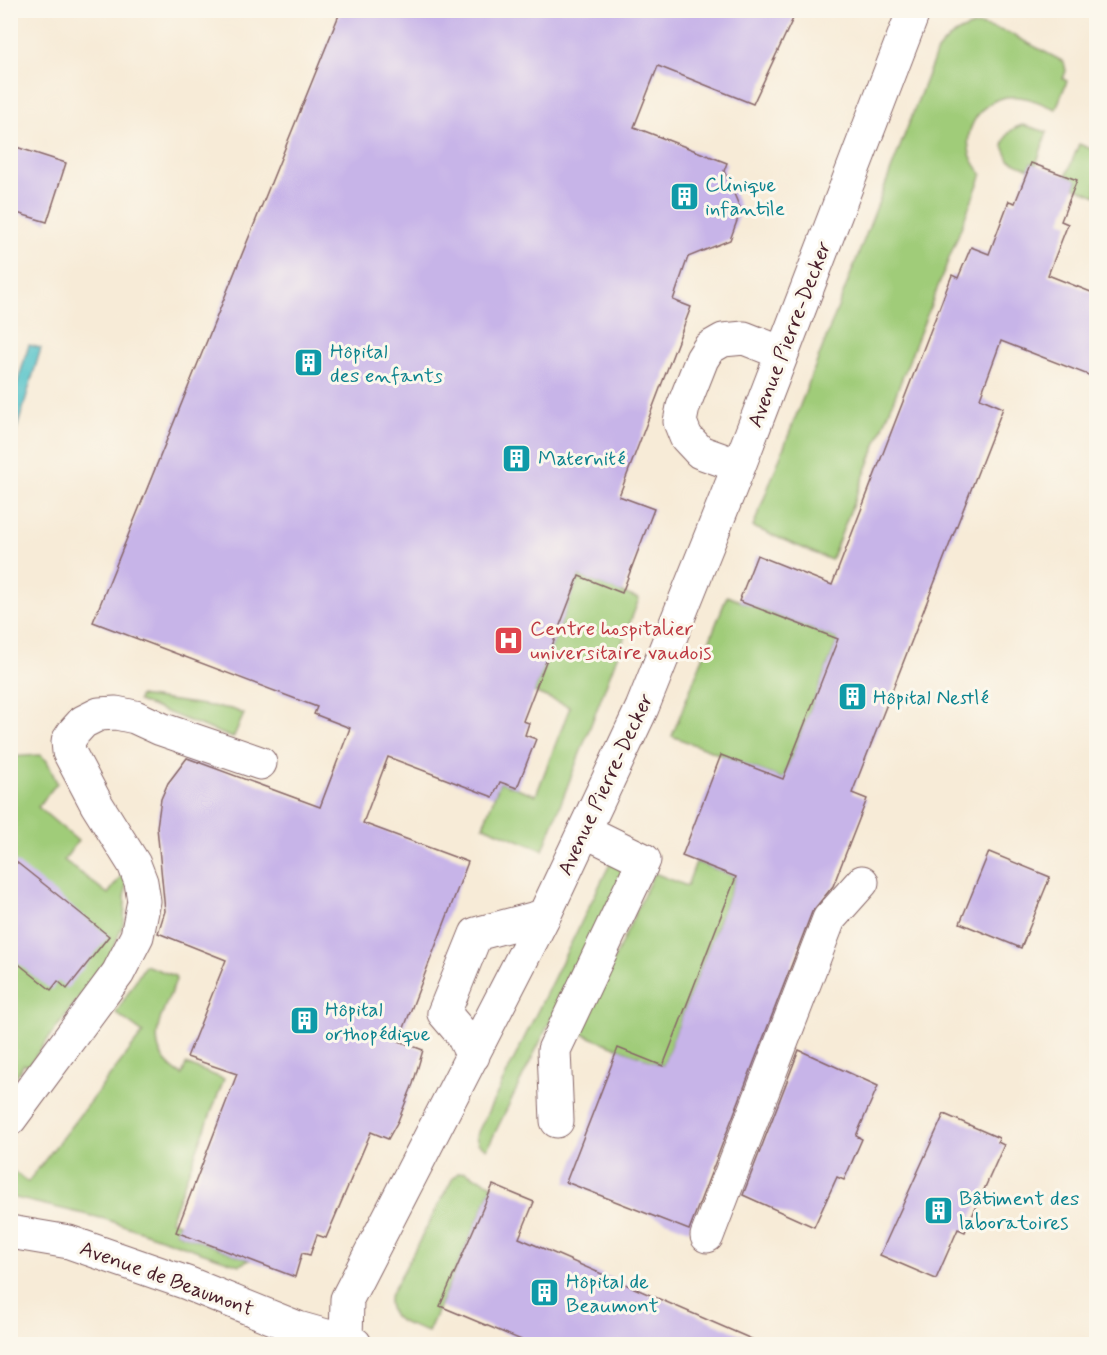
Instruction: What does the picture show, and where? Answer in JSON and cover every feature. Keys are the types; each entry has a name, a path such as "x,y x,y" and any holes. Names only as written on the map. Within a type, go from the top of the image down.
{"street":[{"name":"Avenue Pierre-Decker","path":"350,1342 347,1299 544,916 642,708 739,466 914,10"},
{"path":"739,466 700,452 686,437 680,422 683,407 702,359 709,348 723,340 744,338 782,353"},
{"path":"10,1119 118,973 137,936 144,902 141,882 134,864 78,770 69,752 68,741 83,722 99,714 116,713 135,717 161,729 260,763"},
{"path":"556,1121 554,1050 644,860 585,831"},
{"path":"707,1236 829,919 862,882"},
{"path":"473,1056 462,1034 444,1013 476,934 544,916"},
{"name":"Avenue de Beaumont","path":"10,1232 69,1242 188,1283 298,1328 350,1342"}],"green space":[{"path":"980,25 1007,32 1064,62 1066,71 1063,79 1067,81 1056,109 1025,98 1006,97 990,103 973,123 968,140 970,152 982,174 831,560 753,527 937,51 956,34"},
{"path":"1023,125 1047,132 1036,165 1031,163 1029,169 1009,160 1003,146 1010,132"},
{"path":"1079,144 1096,151 1096,196 1074,187 1077,181 1066,176"},
{"path":"579,576 639,599 543,850 483,826 500,782 536,795 570,707 534,692"},
{"path":"727,596 838,639 783,779 672,736"},
{"path":"139,696 232,709 244,714 233,738 138,701"},
{"path":"40,755 47,761 57,783 38,807 78,841 64,860 108,894 124,872 126,883 124,922 110,956 28,1066 24,1064 11,1084 11,757"},
{"path":"611,862 626,868 487,1149 478,1143 476,1137 478,1132"},
{"path":"696,862 736,877 663,1066 580,1033 654,873 687,886"},
{"path":"145,965 175,976 176,980 160,1019 158,1043 161,1054 169,1065 182,1075 186,1064 224,1079 170,1220 179,1223 176,1232 250,1260 239,1265 105,1219 11,1197 10,1169 28,1182 143,1033 116,1013"},
{"path":"465,1172 493,1185 428,1332 396,1318 392,1313 389,1298 453,1178 458,1173"}],"water":[{"path":"29,345 41,348 11,448 11,404"}],"building":[{"path":"341,10 797,10 753,104 658,66 634,127 727,163 724,171 741,210 730,240 688,257 673,300 691,307 619,496 654,509 622,593 579,576 523,721 529,723 525,735 536,739 517,788 500,782 493,797 388,757 363,823 468,862 399,1041 423,1050 413,1084 398,1121 388,1139 371,1132 326,1238 317,1235 310,1255 302,1253 295,1277 176,1232 237,1074 187,1057 226,960 158,933 165,911 157,827 161,799 168,783 187,758 320,807 350,728 314,714 317,707 93,622"},
{"path":"10,145 66,163 47,222 10,211"},
{"name":"Hôpital Nestlé","path":"1031,163 1077,180 1061,221 1068,224 1048,275 1096,294 1096,378 1001,341 980,398 1003,408 852,793 867,799 833,886 812,912 689,1230 566,1182 618,1048 663,1066 736,877 682,856 721,755 783,779 838,639 739,601 757,555 832,585 952,275 958,278 971,247 989,254 1009,201 1015,203"},
{"path":"989,852 1050,877 1021,948 960,923"},
{"path":"10,857 109,936 67,989 58,981 51,990 10,957"},
{"path":"799,1050 878,1086 856,1136 862,1139 844,1180 837,1177 814,1227 743,1195"},
{"name":"Bâtiment des laboratoires","path":"944,1114 999,1138 998,1142 1004,1145 965,1232 958,1229 936,1279 880,1255"},
{"name":"Hôpital de Beaumont","path":"493,1185 534,1202 519,1238 763,1344 531,1344 440,1306"}],"place":[{"name":"Clinique infantile","path":"684,196"},
{"name":"Hôpital des enfants","path":"309,363"},
{"name":"Maternité","path":"517,458"},
{"name":"Centre hospitalier universitaire vaudois","path":"509,640"},
{"name":"Hôpital Nestlé","path":"852,697"},
{"name":"Hôpital orthopédique","path":"304,1021"},
{"name":"Bâtiment des laboratoires","path":"938,1210"},
{"name":"Hôpital de Beaumont","path":"545,1293"}]}
